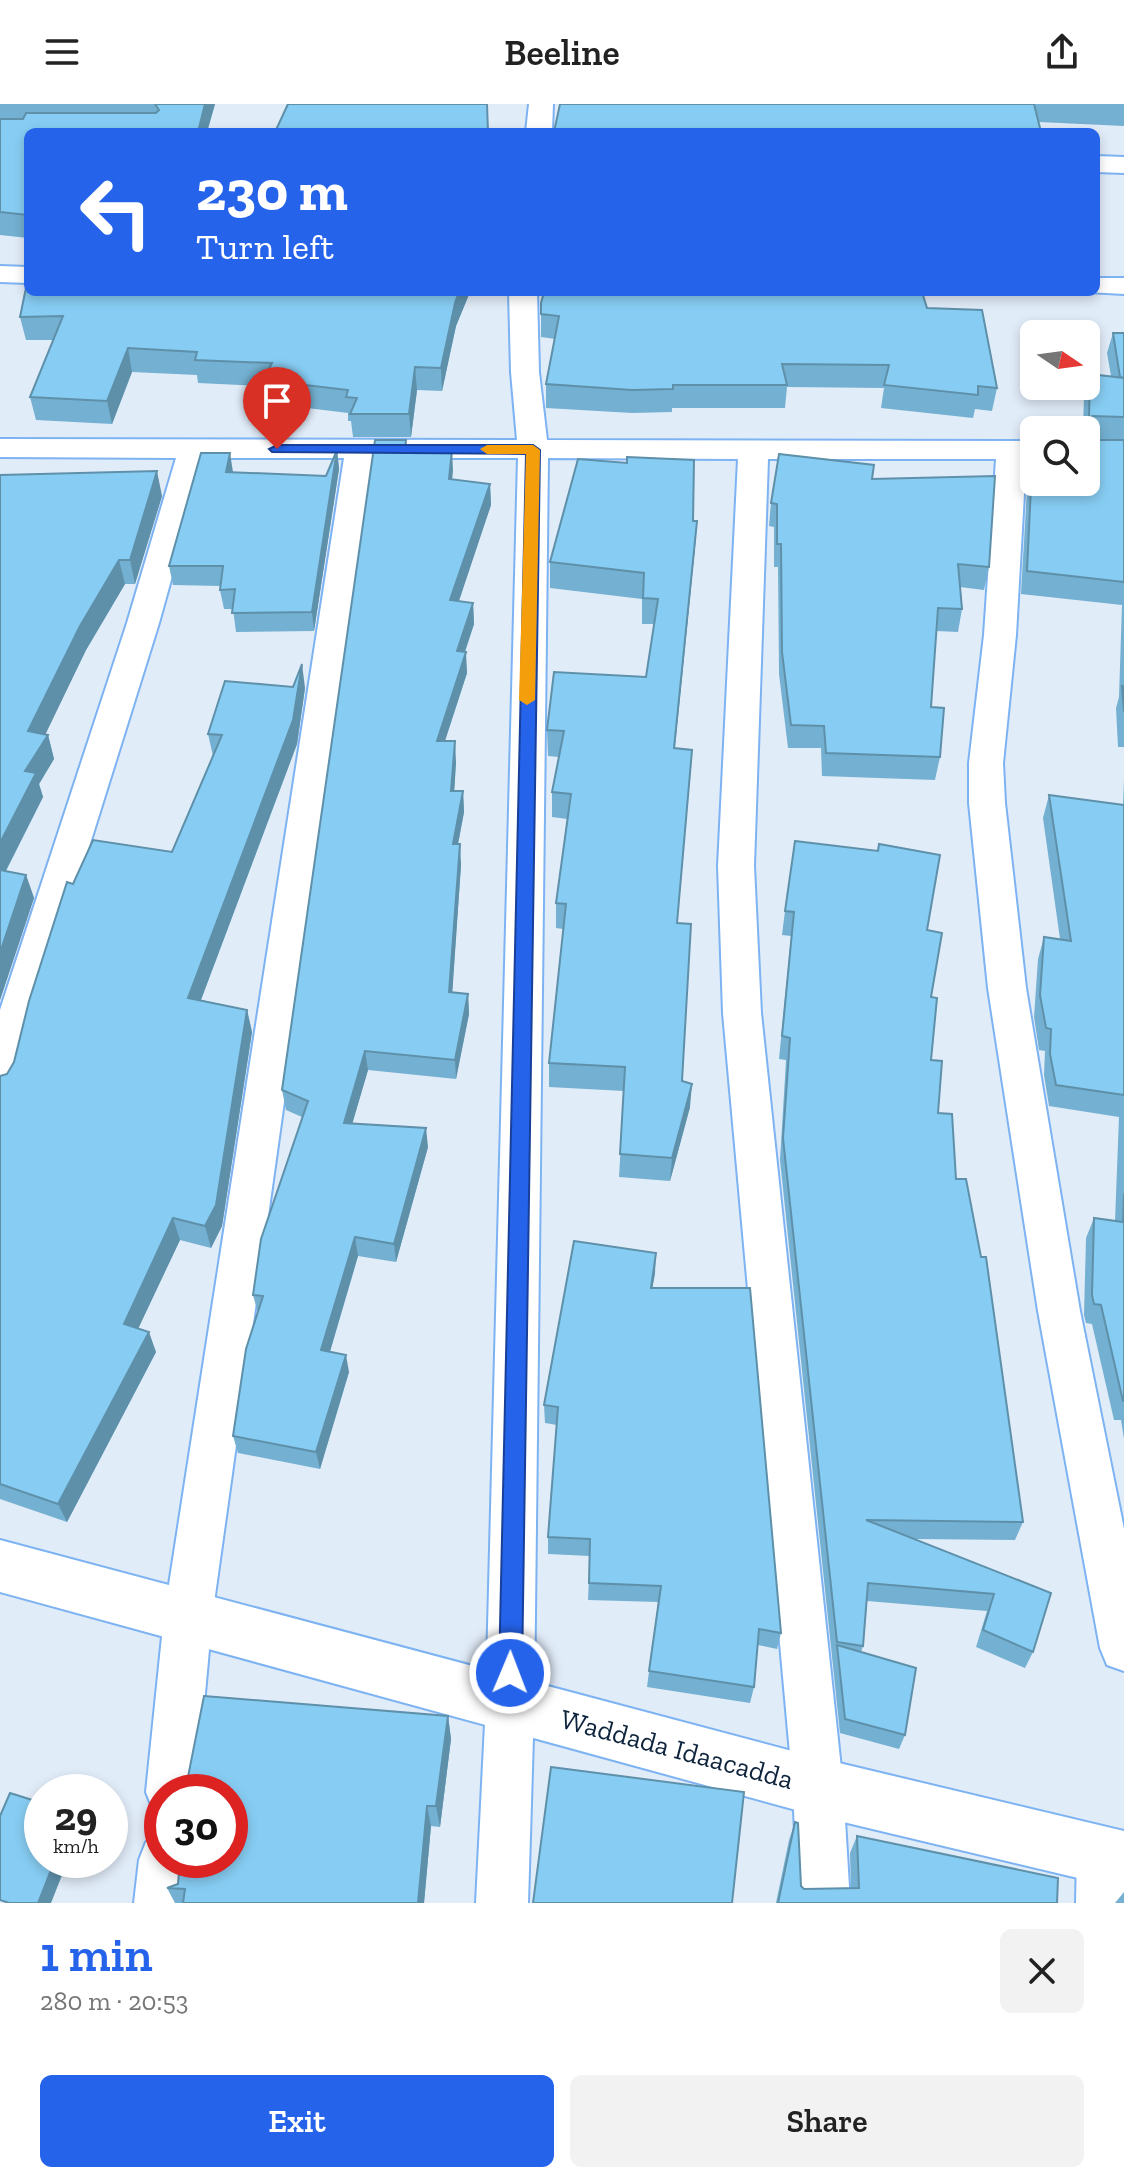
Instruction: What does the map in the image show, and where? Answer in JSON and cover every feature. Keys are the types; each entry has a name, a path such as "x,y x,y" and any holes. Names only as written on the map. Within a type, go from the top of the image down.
{"street":[{"path":"539,128 541,104"},
{"path":"1100,164 1124,165"},
{"path":"0,274 24,275"},
{"path":"1100,286 1124,286"},
{"path":"502,1903 510,1704 533,450 525,372 523,296"},
{"path":"0,448 1020,450"},
{"path":"0,1083 15,1023 143,623 193,449"},
{"path":"173,1774 188,1617 360,449"},
{"path":"753,450 736,866 742,1013 818,1787 824,1903"},
{"path":"1020,474 986,763 994,871 1007,988 1059,1311 1124,1648"},
{"name":"Waddada Idaacadda","path":"0,1566 818,1787 1109,1873"},
{"path":"160,1903 162,1878"}],"building":[{"path":"155,104 205,104 199,128 24,128 24,215 0,212 0,119 23,119 26,113 156,113 159,110"},
{"path":"288,104 487,104 488,128 277,128"},
{"path":"560,104 1034,104 1040,128 555,128"},
{"path":"24,296 458,296 441,368 415,367 409,414 350,414 357,398 346,397 348,390 263,380 272,363 195,360 197,352 128,348 107,401 30,397 63,316 20,317"},
{"path":"543,296 923,296 927,308 982,310 997,388 978,386 978,395 884,385 889,365 782,364 787,385 673,385 673,389 632,390 546,384 559,316 541,314"},
{"path":"1113,333 1124,333 1124,378 1120,377"},
{"path":"1100,375 1124,378 1124,417 1089,416 1089,400 1100,400"},
{"path":"375,440 406,440 405,449 452,449 449,479 490,484 450,600 473,603 457,651 466,652 437,741 455,741 451,791 463,791 453,844 460,844 449,992 468,994 455,1060 365,1051 344,1123 426,1128 394,1244 355,1237 321,1350 346,1355 316,1452 233,1436 246,1349 263,1296 253,1295 261,1239 308,1101 282,1090"},
{"path":"1100,440 1124,440 1124,582 1027,571 1031,496 1100,496"},
{"path":"337,450 312,612 232,613 235,589 220,590 223,566 169,566 201,453 230,453 226,472 326,476"},
{"path":"779,454 874,465 872,479 995,476 989,567 958,564 962,609 938,608 931,707 944,708 940,757 826,753 824,726 791,725 782,652 781,544 777,544 777,504 771,503"},
{"path":"627,457 694,460 693,521 697,521 674,748 692,750 677,923 691,924 682,1081 692,1084 672,1158 620,1154 625,1067 549,1063 566,904 556,903 571,794 552,792 564,731 547,730 554,672 646,677 658,599 643,598 644,573 550,562 578,459 627,463"},
{"path":"157,471 130,560 119,560 80,626 28,731 48,735 25,771 36,773 0,843 0,475"},
{"path":"302,664 293,720 188,998 247,1010 216,1205 205,1226 173,1218 124,1324 149,1332 58,1504 0,1484 0,1076 7,1074 14,1062 29,1001 67,882 73,884 93,840 172,852 222,735 208,734 225,681 293,687"},
{"path":"1049,795 1124,805 1124,1095 1056,1085 1050,1054 1051,1029 1046,1028 1040,995 1044,937 1071,941"},
{"path":"795,841 878,851 879,844 940,855 927,930 942,933 931,997 937,998 931,1060 942,1061 938,1113 952,1114 956,1179 966,1179 981,1257 986,1257 1023,1522 866,1520 1051,1593 1033,1652 983,1630 994,1594 868,1583 863,1646 837,1642 783,1138 790,1038 782,1036 794,912 785,911"},
{"path":"0,870 26,875 0,953"},
{"path":"1124,1194 1123,1401 1101,1305 1094,1304 1092,1295 1094,1218 1123,1222"},
{"path":"574,1241 656,1253 651,1288 750,1288 781,1633 759,1629 754,1687 649,1671 661,1586 589,1583 590,1539 548,1537 558,1407 544,1405"},
{"path":"837,1645 916,1668 905,1735 845,1719"},
{"path":"204,1696 448,1716 436,1806 427,1806 418,1903 183,1903 185,1889 167,1888 178,1884 178,1878 248,1878 248,1774 189,1774"},
{"path":"551,1767 744,1792 732,1903 533,1903"},
{"path":"10,1793 24,1797 24,1878 48,1878 38,1903 0,1900 0,1816"},
{"path":"795,1822 798,1823 801,1886 804,1889 859,1888 857,1836 1058,1878 1057,1903 778,1903"}],"slow traffic":[{"path":"487,449 533,450 527,700"}],"route":[{"path":"277,449 533,450 510,1673"}]}
